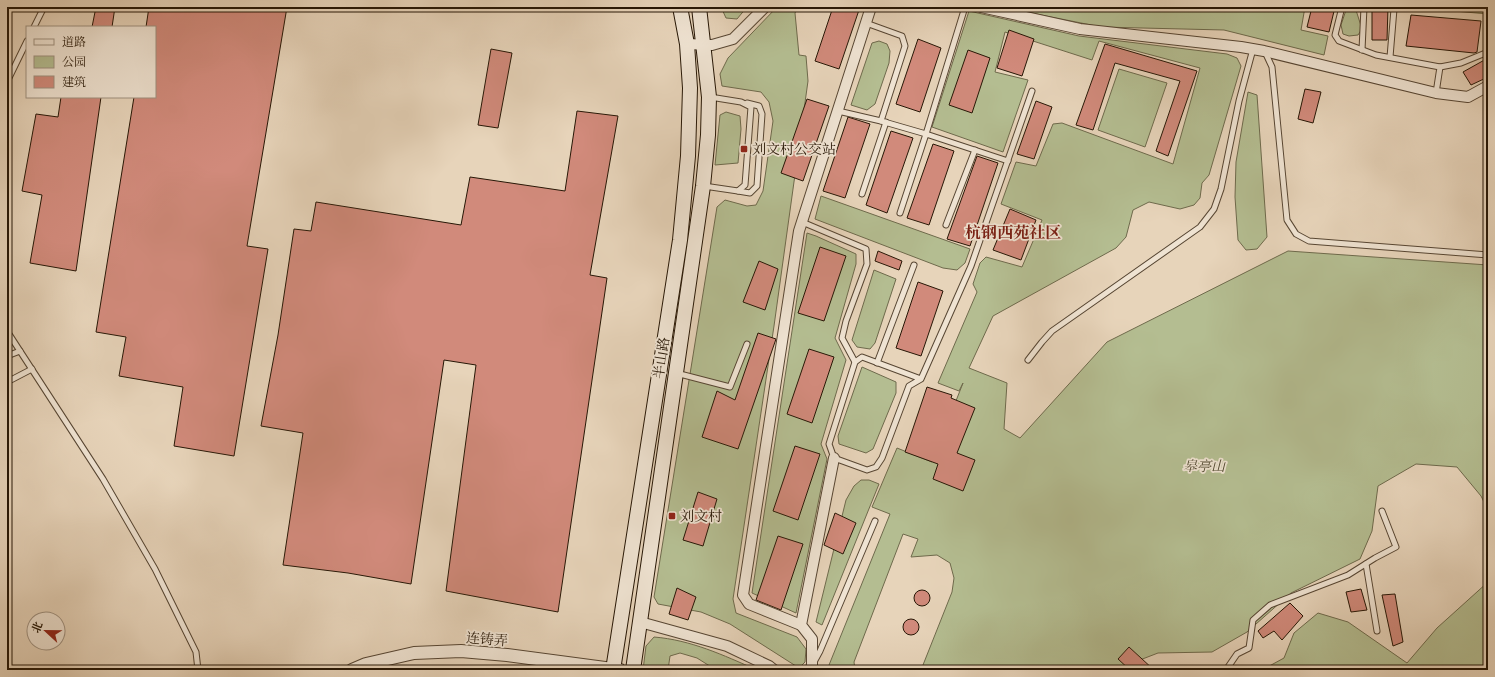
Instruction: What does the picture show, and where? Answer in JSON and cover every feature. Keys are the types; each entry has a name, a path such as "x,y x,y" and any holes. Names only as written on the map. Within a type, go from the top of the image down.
{"main road":[{"name":"半山路","path":"616,670 680,240 688,156 690,88 687,44 680,7"},
{"name":"半山路","path":"633,670 703,186 708,135 709,97 698,7"}],"street":[{"path":"687,44 712,45 733,39 765,7"},
{"path":"811,667 812,639 801,624 749,604 743,595 799,232 871,7"},
{"path":"981,7 1080,29 1264,51 1436,94 1468,96 1488,86"},
{"path":"801,624 834,458"},
{"path":"640,622 727,646 769,666 774,670"},
{"name":"连铸弄","path":"352,670 366,664 414,653 461,651 507,655 616,670"}],"lane":[{"path":"34,26 44,7"},
{"path":"900,213 965,7"},
{"path":"1342,7 1335,35 1338,41 1362,50 1440,67 1461,63 1488,52"},
{"path":"1362,50 1364,7"},
{"path":"1390,57 1394,9 1392,7"},
{"path":"862,194 905,46 902,36 866,23"},
{"path":"7,82 26,43"},
{"path":"1028,360 1052,331 1200,227 1214,209 1221,189 1239,101 1253,49"},
{"path":"1264,51 1272,67 1287,220 1296,234 1308,241 1488,255"},
{"path":"1436,94 1440,67"},
{"path":"921,380 862,357 854,362 829,444 834,458 867,470 876,467 882,458 909,386 921,380 971,266 1032,91"},
{"path":"703,186 750,193 757,186 762,114 759,106 709,97"},
{"path":"738,191 745,184 751,107 741,102"},
{"path":"838,111 883,121 1008,161"},
{"path":"946,225 975,150"},
{"path":"802,222 866,249 867,264 846,321 842,338 854,362"},
{"path":"877,363 914,265"},
{"path":"7,331 103,479 155,569 196,652 198,670"},
{"path":"675,373 730,387 747,344"},
{"path":"7,356 20,351"},
{"path":"7,382 32,369"},
{"path":"1226,670 1237,654 1249,648 1253,620 1270,605 1348,575 1396,547 1382,511"},
{"path":"811,667 820,651 875,521"},
{"path":"1366,564 1377,631"}],"green space":[{"path":"721,7 747,7 737,19 726,18"},
{"path":"777,7 798,7 795,13 799,55 806,56 808,81 774,326 733,599 736,613 797,637 806,649 805,662 799,668 730,624 701,612 658,604 654,597 717,207 725,200 747,206 756,205 763,191 773,121 769,102 761,92 722,86 720,74 728,58"},
{"path":"1002,7 1305,7 1301,30 1328,36 1324,55 1224,30 1101,27"},
{"path":"1347,7 1355,7 1362,29 1358,35 1349,36 1343,34 1341,25"},
{"path":"1408,7 1488,7 1488,14"},
{"name":"皋亭山","path":"969,11 1079,36 1227,54 1237,58 1241,66 1209,175 1202,183 1200,198 1194,205 1180,209 1149,202 1133,210 1126,237 1116,248 993,316 969,368 1007,383 1004,429 1020,438 1107,342 1288,251 1488,265 1488,510 1481,496 1457,467 1416,464 1378,486 1372,531 1360,559 1291,593 1247,632 1212,652 1158,653 1114,670 921,670 952,592 954,578 950,563 937,555 911,557 918,539 903,534 854,662 855,670 827,670 890,514 872,507 897,448 932,462 963,383 959,391 938,383 977,292 973,284 980,263 986,257 1022,267 1042,220 1001,204 1016,162 1036,166 1053,124 1062,123 1173,164 1200,68 1099,41 1092,60 1005,32 995,72 1028,80 1003,152 932,127"},
{"path":"879,41 887,44 890,51 889,63 875,104 867,110 851,105 872,43"},
{"path":"1119,69 1167,83 1145,147 1098,130"},
{"path":"1248,92 1257,95 1267,237 1257,249 1246,250 1238,240 1235,197 1236,162"},
{"path":"726,112 740,116 741,129 738,163 715,165 720,115"},
{"path":"821,196 970,249 965,263 957,270 943,268 815,219"},
{"path":"807,233 856,254 856,264 835,338 846,360 821,444 827,459 796,613 752,593"},
{"path":"874,270 896,279 875,343 870,349 857,347 852,340"},
{"path":"862,367 896,382 896,393 873,449 866,453 839,444 838,436"},
{"path":"861,480 869,480 879,484 822,625 816,622 846,500 854,486"},
{"path":"1488,582 1488,670 1262,670 1284,658 1294,633 1318,613 1348,622 1407,663 1437,628"},
{"path":"654,637 681,641 694,645 757,670 716,670 697,658 680,653 670,656 668,670 643,670 646,646"}],"building":[{"path":"96,7 115,7 112,26 92,26"},
{"path":"149,7 287,7 247,246 268,249 234,456 174,446 183,387 119,376 126,337 96,332 134,98 156,98 156,26 146,26"},
{"path":"833,7 860,7 839,69 815,61"},
{"path":"1312,7 1335,7 1329,32 1307,27"},
{"path":"1372,7 1388,7 1387,40 1372,40"},
{"path":"1411,15 1481,21 1477,52 1474,53 1406,46"},
{"path":"1009,30 1034,39 1022,76 997,68"},
{"path":"918,39 941,48 920,112 896,104"},
{"path":"1105,44 1197,71 1168,156 1156,151 1180,81 1115,63 1093,130 1076,125"},
{"path":"491,49 512,53 498,128 478,125"},
{"path":"968,50 990,58 972,113 949,105"},
{"path":"1488,58 1488,77 1471,85 1463,72"},
{"path":"1305,89 1321,92 1313,123 1298,119"},
{"path":"61,98 101,98 76,271 30,263 42,195 22,191 36,114 58,117"},
{"path":"807,99 829,106 803,181 781,173"},
{"path":"1036,101 1052,107 1034,159 1017,154"},
{"path":"577,111 618,116 590,275 607,278 558,612 446,591 476,365 444,360 411,584 348,573 283,565 303,433 261,426 278,335 294,229 311,231 316,202 461,225 470,177 565,191"},
{"path":"848,117 870,124 845,198 823,191"},
{"path":"891,131 913,138 887,213 866,205"},
{"path":"933,144 954,151 929,225 907,218"},
{"path":"977,156 998,163 970,246 947,239"},
{"path":"1010,209 1036,220 1021,260 993,250"},
{"path":"820,247 846,256 824,321 798,313"},
{"path":"878,251 902,261 899,270 875,261"},
{"path":"759,261 778,269 765,310 743,302"},
{"path":"918,282 943,291 921,356 896,348"},
{"path":"758,333 776,339 738,449 702,437 717,391 735,400"},
{"path":"809,349 834,357 812,423 787,414"},
{"path":"927,387 952,395 951,398 975,408 957,453 975,460 963,491 933,479 938,464 905,452"},
{"path":"795,446 820,454 798,520 773,511"},
{"path":"698,492 717,499 703,546 683,540"},
{"path":"835,513 856,523 843,554 824,545"},
{"path":"778,536 803,544 781,610 756,600"},
{"path":"677,588 696,597 688,620 669,614"},
{"path":"1361,589 1367,610 1351,612 1346,592"},
{"path":"919,590 925,590 930,595 928,604 925,606 919,606 914,601 914,595"},
{"path":"1395,594 1403,642 1393,646 1382,595"},
{"path":"1290,603 1303,616 1282,640 1274,631 1263,638 1258,631"},
{"path":"908,619 914,619 919,624 917,633 914,635 908,635 903,630 903,624"},
{"path":"1129,647 1154,670 1130,670 1118,659"}],"place":[{"name":"刘文村公交站","path":"744,149"},
{"name":"刘文村","path":"672,516"}],"district":[{"name":"杭钢西苑社区","path":"1013,232"}]}
